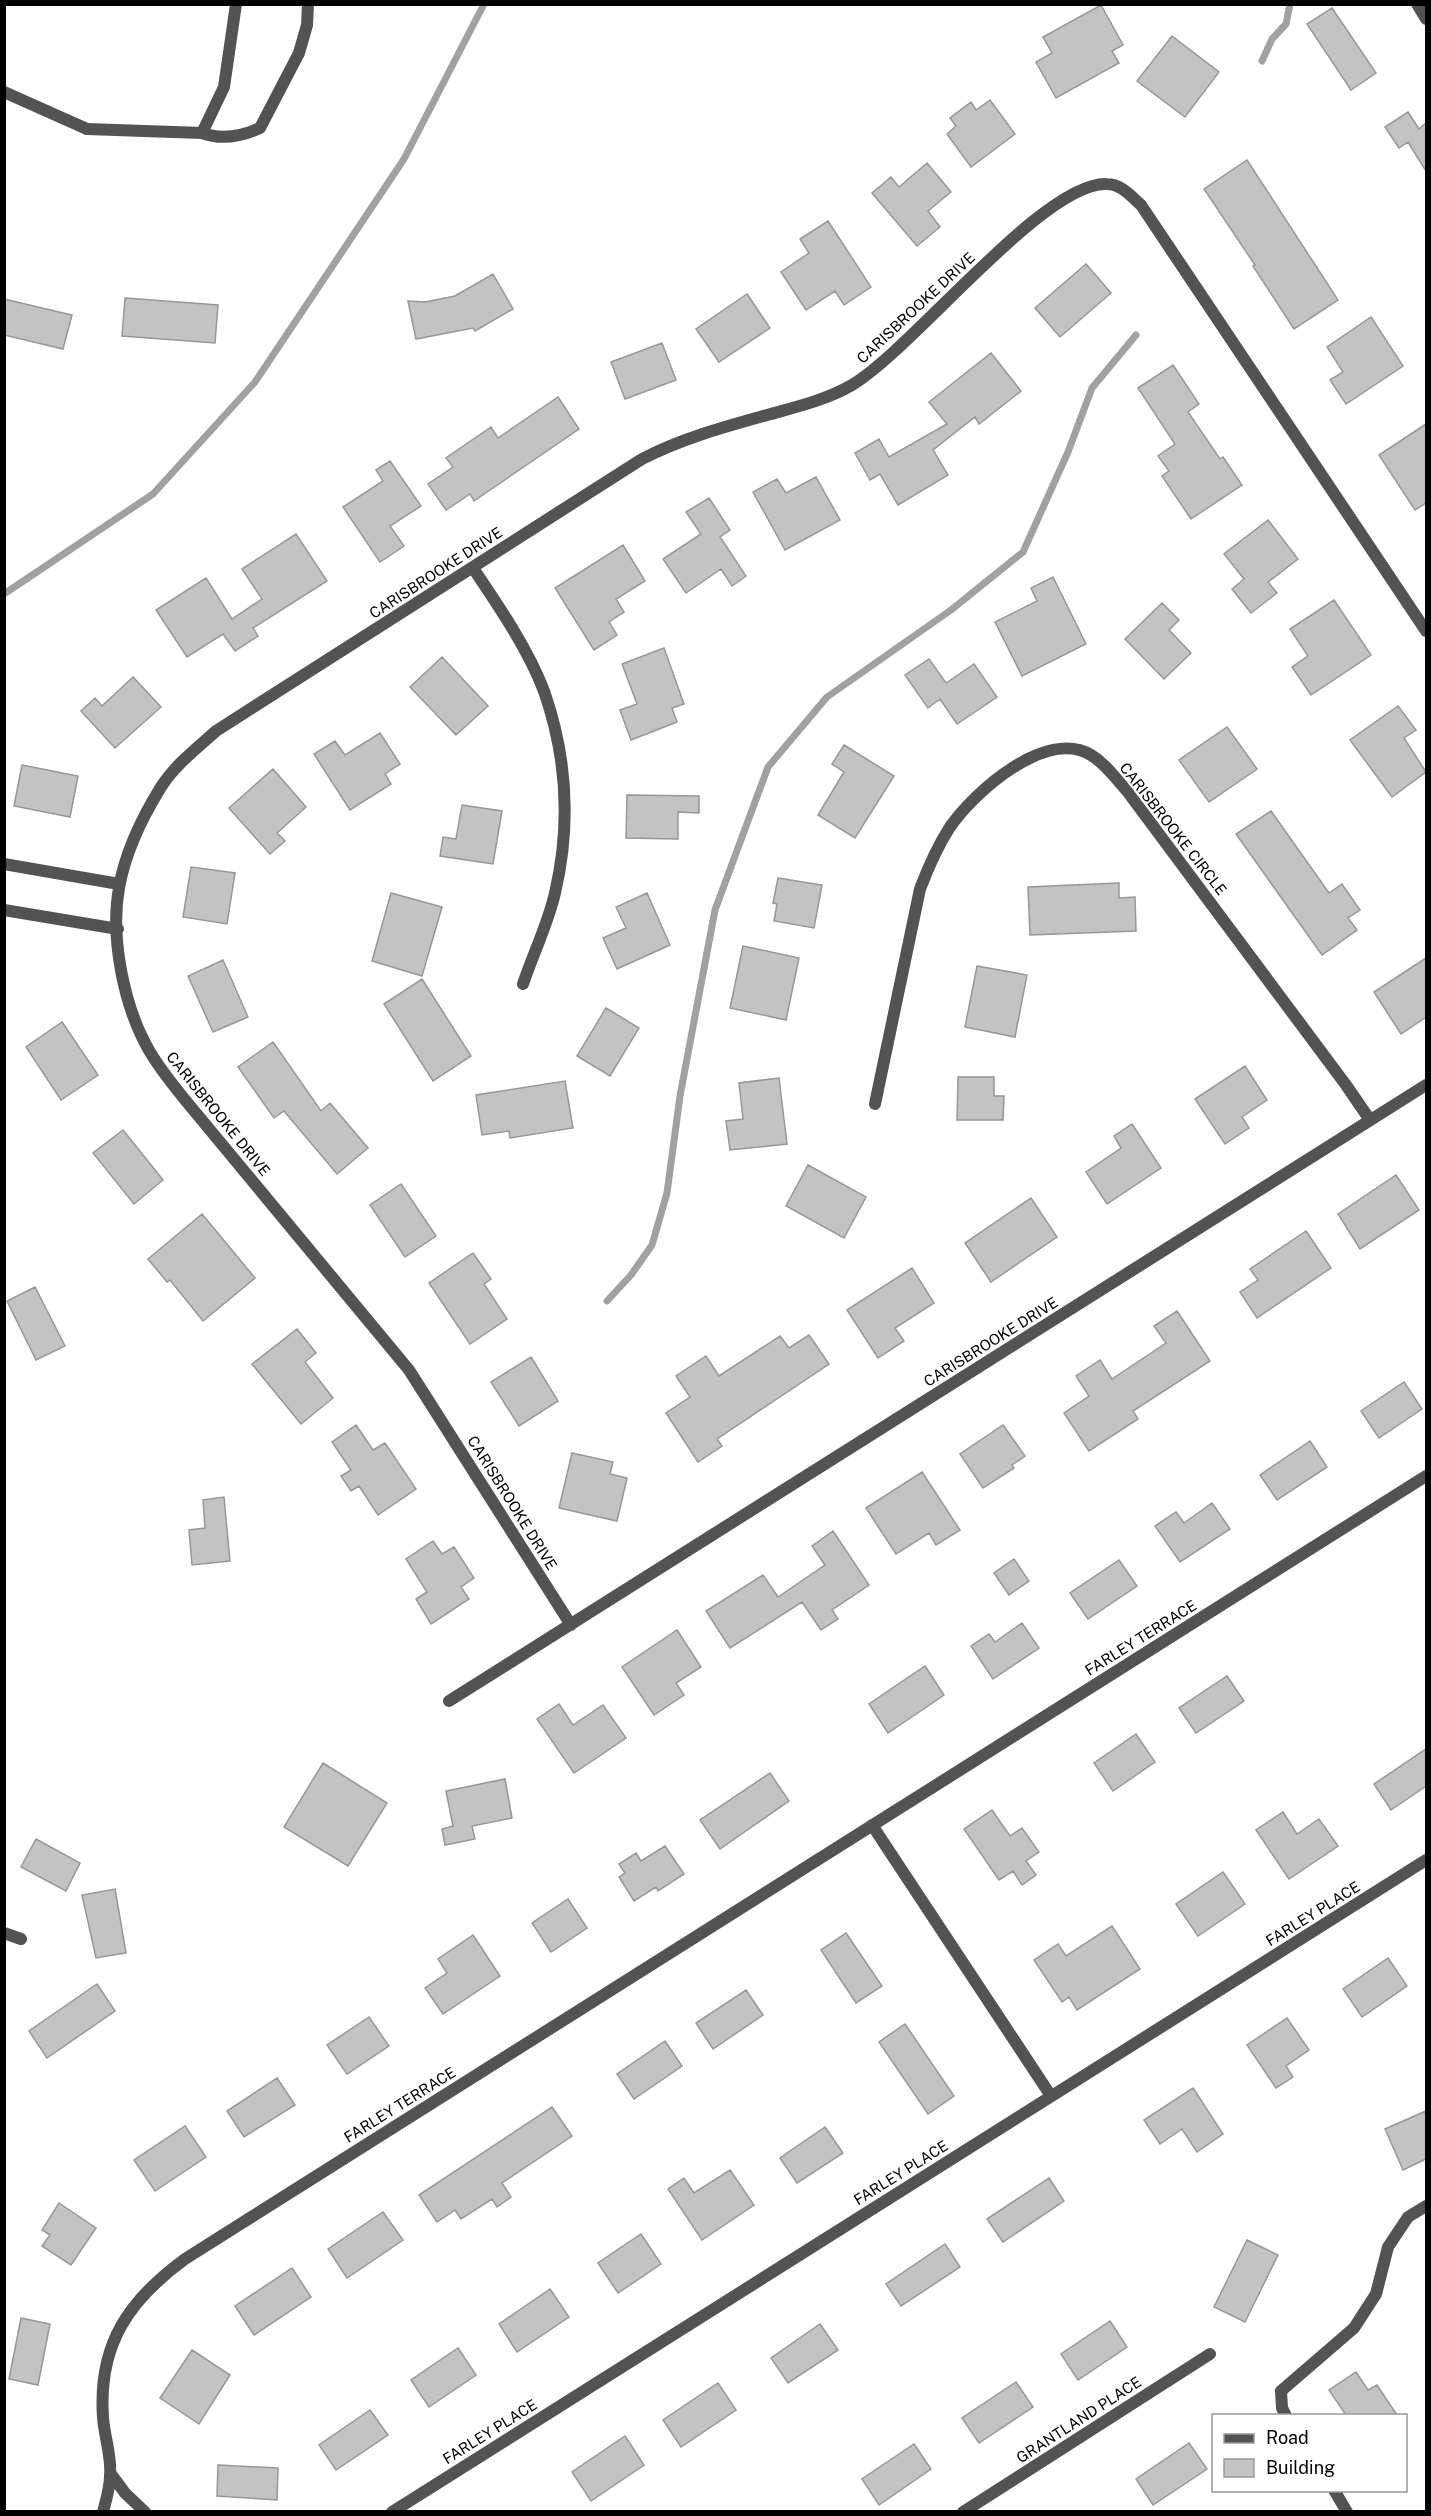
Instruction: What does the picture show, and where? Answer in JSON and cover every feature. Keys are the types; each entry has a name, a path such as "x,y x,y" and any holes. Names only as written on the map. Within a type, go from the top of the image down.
{"street":[{"path":"202,133 224,87 236,4"},
{"path":"4,92 87,129 202,133 215,138 249,133 260,128 298,53 307,25 308,4"},
{"path":"1417,4 1426,19"},
{"name":"CARISBROOKE DRIVE","path":"571,1625 408,1370 166,1077 140,1032 126,994 118,929 119,884 129,851 162,785 187,757 216,732 642,459 698,434 828,398 854,384 899,348 1000,250 1061,200 1083,187 1108,183 1127,191 1141,205 1426,631"},
{"path":"473,568 495,602 543,689 564,772 566,811 564,848 555,896 523,984"},
{"name":"CARISBROOKE CIRCLE","path":"875,1104 920,889 931,860 950,828 970,802 996,780 1023,762 1050,750 1070,749 1090,754 1106,767 1127,791 1370,1120"},
{"path":"4,864 119,884"},
{"path":"4,910 118,929"},
{"name":"CARISBROOKE DRIVE","path":"449,1701 1426,1085"},
{"name":"FARLEY TERRACE","path":"103,2511 111,2474 103,2417 102,2388 108,2357 118,2327 135,2302 159,2277 1426,1476"},
{"path":"872,1825 1051,2096"},
{"name":"FARLEY PLACE","path":"393,2511 1426,1860"},
{"path":"4,1934 21,1940"},
{"path":"1284,2412 1281,2391 1354,2328 1376,2294 1388,2247 1408,2217 1426,2206"},
{"name":"GRANTLAND PLACE","path":"963,2511 1210,2354"},
{"path":"111,2474 125,2493 145,2511"},
{"path":"1335,2492 1347,2511"}],"building":[{"path":"1101,5 1123,45 1112,51 1119,63 1056,98 1036,62 1052,53 1043,37"},
{"path":"1332,8 1376,73 1351,90 1307,24"},
{"path":"1172,36 1219,72 1185,117 1137,81"},
{"path":"990,100 1015,134 971,167 947,134 956,126 950,118 971,102 976,110"},
{"path":"1408,112 1419,129 1426,123 1426,171 1408,142 1399,148 1385,127"},
{"path":"1247,160 1338,300 1294,329 1253,266 1255,265 1204,189"},
{"path":"927,163 951,192 928,211 940,227 917,246 872,193 891,177 899,187"},
{"path":"828,221 871,287 844,305 835,291 806,310 781,272 809,253 800,239"},
{"path":"1086,264 1111,293 1060,337 1035,308"},
{"path":"493,274 513,309 475,331 473,328 416,339 408,301 425,302 455,296"},
{"path":"747,294 770,328 719,362 696,329"},
{"path":"125,298 218,305 215,343 122,336"},
{"path":"4,299 72,315 63,349 4,335"},
{"path":"1371,317 1403,366 1346,404 1330,380 1343,372 1327,347"},
{"path":"662,343 676,380 625,399 611,362"},
{"path":"991,353 1021,391 979,424 975,417 933,450 948,475 898,505 880,474 870,480 855,453 879,439 889,457 947,424 929,402"},
{"path":"1173,365 1199,404 1188,412 1220,459 1223,457 1242,485 1191,519 1162,476 1169,471 1158,456 1175,444 1138,388"},
{"path":"558,397 579,429 474,501 470,494 446,510 428,484 453,467 446,458 491,427 498,438"},
{"path":"1426,424 1426,503 1415,510 1379,455"},
{"path":"390,461 421,506 390,526 404,546 380,562 343,507 383,481 376,470"},
{"path":"816,477 840,520 785,550 753,492 777,479 786,493"},
{"path":"709,498 730,530 720,537 746,576 732,586 721,569 686,593 663,559 701,534 686,512"},
{"path":"1268,520 1298,559 1268,582 1277,593 1251,613 1232,589 1244,579 1224,554"},
{"path":"296,534 327,581 253,628 258,636 235,651 223,634 187,657 156,610 206,578 232,619 262,599 242,569"},
{"path":"623,545 645,581 616,599 624,612 609,622 617,635 594,650 555,588"},
{"path":"1053,577 1086,644 1022,676 995,622 1037,601 1031,588"},
{"path":"1334,600 1371,655 1311,695 1292,667 1308,656 1290,629"},
{"path":"1162,603 1179,620 1169,630 1191,653 1164,679 1125,639"},
{"path":"664,648 684,704 672,708 677,722 631,740 620,710 637,704 622,664"},
{"path":"442,657 488,706 456,735 410,687"},
{"path":"929,659 946,683 974,664 997,697 957,724 940,699 928,708 905,675"},
{"path":"133,677 161,707 115,748 81,711 95,698 102,706"},
{"path":"1398,706 1416,730 1404,738 1426,772 1392,797 1350,740"},
{"path":"1227,727 1257,769 1209,802 1179,760"},
{"path":"380,733 400,764 385,774 391,784 350,810 314,754 335,741 345,755"},
{"path":"844,745 894,776 855,838 818,815 844,772 832,764"},
{"path":"22,765 78,776 70,817 14,806"},
{"path":"273,769 306,807 277,833 285,841 270,854 229,808"},
{"path":"627,795 699,796 699,813 678,812 678,839 626,838"},
{"path":"462,805 502,811 493,864 440,856 443,837 456,839"},
{"path":"1271,811 1329,893 1342,884 1360,910 1348,918 1357,930 1322,955 1236,834"},
{"path":"191,867 235,873 227,924 183,917"},
{"path":"778,878 822,885 814,928 774,921 777,904 773,903"},
{"path":"1119,883 1119,898 1135,897 1136,931 1030,935 1028,887"},
{"path":"391,893 442,907 422,976 372,961"},
{"path":"647,893 670,945 617,969 603,938 626,928 616,907"},
{"path":"743,946 799,958 786,1020 730,1008"},
{"path":"1426,958 1426,1017 1401,1034 1374,992"},
{"path":"223,960 248,1017 213,1032 188,976"},
{"path":"977,966 1027,975 1015,1037 965,1027"},
{"path":"422,979 471,1056 433,1081 384,1004"},
{"path":"606,1008 639,1028 610,1076 577,1056"},
{"path":"62,1022 98,1075 61,1100 26,1047"},
{"path":"273,1042 321,1111 330,1103 368,1148 337,1174 284,1111 274,1118 238,1067"},
{"path":"1245,1066 1267,1100 1242,1117 1249,1128 1225,1144 1195,1099"},
{"path":"958,1077 994,1077 994,1096 1004,1096 1003,1120 957,1120"},
{"path":"779,1078 787,1144 730,1150 726,1121 743,1119 739,1083"},
{"path":"565,1081 573,1128 510,1138 509,1131 482,1135 476,1095"},
{"path":"1132,1124 1161,1168 1107,1204 1086,1172 1121,1148 1114,1136"},
{"path":"123,1130 163,1180 134,1204 93,1153"},
{"path":"808,1165 866,1197 844,1238 786,1206"},
{"path":"1396,1175 1419,1210 1360,1249 1338,1214"},
{"path":"401,1184 436,1236 405,1257 370,1205"},
{"path":"1031,1198 1057,1237 991,1282 965,1243"},
{"path":"202,1214 255,1278 203,1321 170,1280 167,1282 148,1259"},
{"path":"1306,1231 1331,1268 1257,1318 1240,1292 1258,1280 1250,1269"},
{"path":"473,1253 491,1279 484,1284 507,1319 470,1344 429,1283"},
{"path":"912,1268 934,1303 895,1328 904,1341 878,1358 847,1310"},
{"path":"35,1287 65,1346 36,1360 7,1301"},
{"path":"1177,1311 1210,1361 1133,1411 1138,1419 1089,1451 1064,1413 1089,1396 1076,1376 1100,1360 1112,1379 1166,1343 1154,1326"},
{"path":"297,1329 316,1353 305,1362 333,1398 301,1424 252,1364"},
{"path":"809,1335 829,1364 717,1439 722,1446 698,1462 666,1413 690,1397 676,1376 706,1356 719,1376 780,1336 789,1348"},
{"path":"531,1357 558,1401 519,1426 491,1382"},
{"path":"1404,1382 1422,1409 1379,1438 1361,1411"},
{"path":"356,1425 373,1450 385,1443 416,1489 378,1515 359,1486 351,1491 341,1476 351,1470 332,1442"},
{"path":"1003,1425 1025,1456 1012,1465 1014,1468 983,1488 960,1454"},
{"path":"1310,1441 1327,1467 1277,1500 1260,1475"},
{"path":"572,1453 613,1462 610,1474 627,1478 617,1521 559,1508"},
{"path":"922,1472 960,1530 936,1545 929,1533 896,1554 866,1508"},
{"path":"224,1497 230,1561 192,1565 189,1530 205,1528 203,1500"},
{"path":"1212,1503 1230,1529 1180,1562 1155,1526 1176,1512 1184,1523"},
{"path":"833,1531 869,1585 832,1610 838,1619 821,1630 802,1602 730,1648 706,1611 763,1575 778,1597 825,1565 812,1546"},
{"path":"433,1541 442,1554 454,1547 474,1578 461,1587 469,1599 431,1624 416,1599 427,1592 406,1559"},
{"path":"1014,1559 1029,1581 1009,1595 994,1573"},
{"path":"1119,1560 1137,1586 1088,1619 1070,1593"},
{"path":"1022,1623 1039,1648 993,1679 971,1646 989,1634 995,1642"},
{"path":"677,1630 701,1667 676,1683 684,1695 654,1715 622,1667"},
{"path":"925,1666 944,1695 888,1733 869,1704"},
{"path":"1227,1676 1244,1701 1196,1733 1179,1708"},
{"path":"559,1704 573,1725 603,1705 626,1738 574,1773 537,1719"},
{"path":"1136,1734 1155,1762 1113,1791 1094,1763"},
{"path":"1426,1749 1426,1786 1391,1810 1374,1784"},
{"path":"323,1763 387,1803 348,1866 284,1827"},
{"path":"770,1773 789,1801 720,1849 700,1820"},
{"path":"505,1779 512,1818 472,1826 475,1839 445,1845 442,1829 453,1826 446,1791"},
{"path":"992,1810 1010,1836 1022,1828 1039,1852 1026,1861 1036,1875 1022,1885 1013,1871 999,1880 964,1829"},
{"path":"1283,1812 1297,1834 1319,1819 1338,1846 1289,1879 1256,1830"},
{"path":"36,1839 80,1863 66,1891 21,1867"},
{"path":"665,1846 684,1874 658,1891 656,1887 634,1901 619,1877 625,1873 619,1864 636,1853 641,1861"},
{"path":"1223,1872 1245,1904 1198,1936 1176,1904"},
{"path":"115,1889 126,1953 96,1958 82,1895"},
{"path":"568,1899 587,1928 551,1952 532,1923"},
{"path":"1112,1926 1140,1969 1077,2010 1069,1997 1062,2002 1034,1960 1058,1944 1066,1956"},
{"path":"846,1933 882,1986 856,2003 821,1950"},
{"path":"473,1935 500,1976 443,2014 425,1988 447,1973 438,1959"},
{"path":"1388,1958 1407,1986 1362,2017 1343,1989"},
{"path":"97,1984 115,2011 47,2058 29,2031"},
{"path":"746,1990 763,2015 713,2049 696,2023"},
{"path":"369,2017 389,2046 347,2074 327,2045"},
{"path":"1287,2018 1309,2050 1286,2066 1293,2077 1276,2088 1247,2045"},
{"path":"905,2024 954,2096 928,2114 879,2042"},
{"path":"665,2041 682,2066 634,2099 617,2074"},
{"path":"277,2078 295,2105 244,2137 227,2111"},
{"path":"1193,2088 1223,2134 1197,2152 1182,2129 1160,2144 1144,2120"},
{"path":"552,2107 572,2136 502,2183 511,2197 497,2207 492,2199 461,2219 455,2210 437,2222 419,2195"},
{"path":"1426,2111 1426,2159 1403,2170 1385,2129"},
{"path":"185,2126 206,2157 155,2191 134,2160"},
{"path":"825,2127 843,2153 797,2183 780,2158"},
{"path":"730,2170 754,2205 702,2240 668,2189 684,2178 694,2193"},
{"path":"1049,2178 1064,2201 1003,2242 987,2219"},
{"path":"59,2203 96,2228 71,2265 42,2246 50,2235 42,2230"},
{"path":"383,2212 403,2240 347,2278 328,2249"},
{"path":"641,2234 661,2264 618,2293 598,2263"},
{"path":"1247,2240 1278,2255 1245,2322 1214,2307"},
{"path":"945,2244 960,2267 901,2306 886,2284"},
{"path":"292,2268 311,2297 254,2335 235,2306"},
{"path":"550,2289 569,2317 517,2352 499,2324"},
{"path":"21,2318 50,2324 38,2385 9,2379"},
{"path":"1110,2321 1127,2347 1078,2380 1061,2354"},
{"path":"820,2324 838,2350 788,2383 771,2358"},
{"path":"458,2348 476,2375 429,2407 411,2380"},
{"path":"192,2350 230,2375 199,2424 160,2398"},
{"path":"1356,2372 1368,2390 1377,2385 1396,2414 1345,2414 1329,2390"},
{"path":"1016,2382 1033,2407 979,2443 962,2418"},
{"path":"718,2383 736,2410 681,2447 663,2420"},
{"path":"370,2410 388,2435 336,2470 319,2445"},
{"path":"625,2436 644,2465 591,2501 572,2472"},
{"path":"1189,2443 1207,2469 1153,2505 1136,2479"},
{"path":"914,2444 931,2469 879,2505 862,2479"},
{"path":"218,2465 278,2468 277,2500 217,2496"}],"waterway":[{"path":"4,594 153,494 255,382 404,159 484,4"},
{"path":"1262,61 1272,39 1286,24 1290,4"},
{"path":"607,1301 631,1275 652,1245 667,1193 680,1096 715,910 768,767 827,697 951,610 1023,552 1068,452 1092,388 1136,335"}]}
